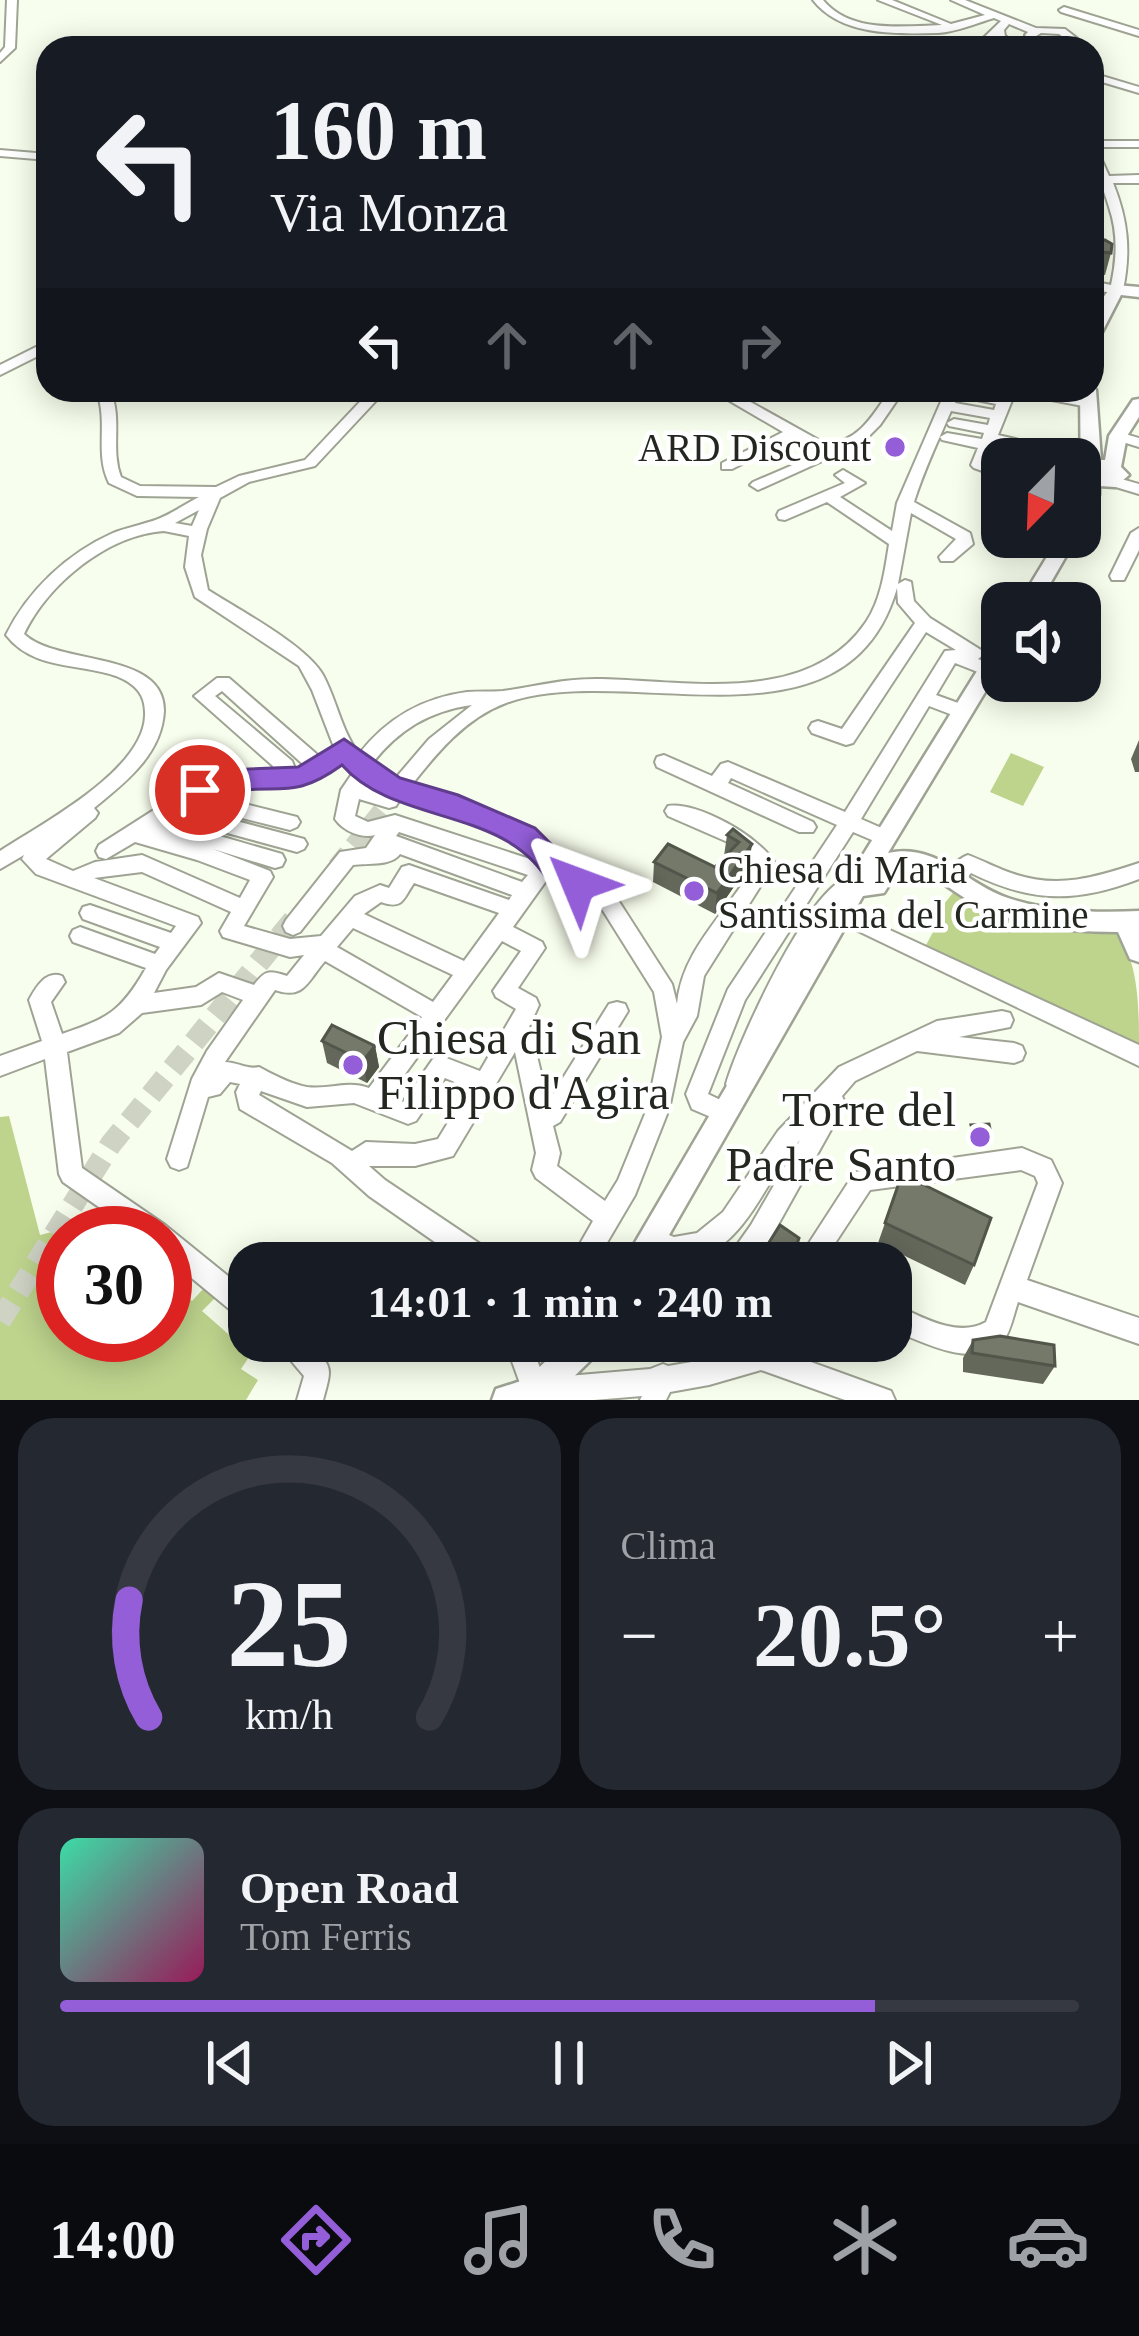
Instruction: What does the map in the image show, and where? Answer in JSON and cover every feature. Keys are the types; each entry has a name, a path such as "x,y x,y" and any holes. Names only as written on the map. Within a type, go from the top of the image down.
{"main road":[{"path":"1104,314 1113,297 1138,292"},
{"path":"1089,402 1103,478"},
{"path":"1101,481 1118,436 1137,410"},
{"path":"649,1242 848,895 981,682"},
{"path":"848,895 875,886 892,861 902,857 926,863 1008,907 1132,922 1139,952"},
{"path":"525,1397 564,1362"}],"street":[{"path":"0,59 10,48 12,0"},
{"path":"818,0 829,12 865,25 949,27"},
{"path":"883,0 949,27"},
{"path":"956,0 994,15 1004,25 1035,31 1068,29"},
{"path":"1061,5 1070,36"},
{"path":"1061,5 1139,34"},
{"path":"914,36 994,15"},
{"path":"992,36 1004,25"},
{"path":"1000,36 1004,25"},
{"path":"1032,36 1035,31"},
{"path":"1104,80 1139,90"},
{"path":"1104,146 1139,144"},
{"path":"0,153 36,156"},
{"path":"1104,292 1113,297 1126,247 1105,180 1139,179"},
{"path":"0,371 36,352"},
{"path":"108,402 113,416 108,463 114,480 137,491 215,492"},
{"path":"0,861 112,782 136,757 155,723 154,704 146,688 114,668 27,651 14,635 38,598 102,542 158,526 215,492 263,472 310,463 368,402"},
{"path":"740,402 837,451"},
{"path":"758,485 837,451 866,432 888,402"},
{"path":"951,410 997,420"},
{"path":"951,410 997,420"},
{"path":"505,697 475,711 440,738 392,802 355,827 345,819 344,810 362,768 398,721 424,706 598,682 715,690 770,688 838,662 870,631 880,614 905,503 951,410"},
{"path":"727,466 795,432"},
{"path":"1118,436 1139,442"},
{"path":"785,514 857,483 843,475"},
{"path":"1103,478 1139,488"},
{"path":"215,492 196,532 193,578 201,593 304,662 317,677 332,732 362,768 391,786 464,809 525,836 563,872 552,874 519,900 372,1102"},
{"path":"831,498 896,541"},
{"path":"905,503 964,537 965,544 946,557"},
{"path":"158,526 196,532"},
{"path":"1118,576 1139,532"},
{"path":"905,586 906,603 924,622 981,653"},
{"path":"818,728 847,738 924,622"},
{"path":"730,1104 700,1102 697,1094 736,996 952,655 981,658"},
{"path":"283,781 279,772 285,766 203,696 223,682 320,768"},
{"path":"926,698 963,712"},
{"path":"455,700 475,711"},
{"path":"898,743 934,758"},
{"path":"106,851 200,790 231,780 283,781 320,768 344,749"},
{"path":"664,762 723,777 886,838"},
{"path":"723,777 806,827"},
{"path":"231,780 217,805 290,822"},
{"path":"0,1066 111,1026 137,1004 159,964 191,923 43,868 32,859 106,798 112,782"},
{"path":"351,790 392,802 578,884 587,880 607,894 664,990 674,1036 658,1109 627,1187 594,1242"},
{"path":"376,852 392,802"},
{"path":"169,810 297,844"},
{"path":"674,1036 683,1029 689,1013 692,978 763,869 763,858 734,838 675,811"},
{"path":"141,828 202,853 269,869 230,931 290,948 322,946 436,1014"},
{"path":"293,926 346,857 376,852 388,856 395,844 519,900"},
{"path":"77,878 109,864 134,868 142,863 245,909"},
{"path":"953,880 968,863 1031,889 1073,891 1139,871"},
{"path":"179,1159 200,1086 270,979 291,986 362,902 380,893 393,898 409,873 519,900"},
{"path":"814,879 1139,1056"},
{"path":"90,913 176,944"},
{"path":"350,917 467,972"},
{"path":"353,1165 366,1153 415,1155 445,1148 486,1084 528,1005 505,991 535,948 498,929"},
{"path":"80,936 159,964"},
{"path":"54,982 40,1000 55,1047 71,1174 117,1206"},
{"path":"137,1004 201,995 220,982 253,1004"},
{"path":"540,1122 552,1115 617,1011"},
{"path":"706,1242 732,1220 786,1139 841,1080 917,1041 970,1022 1002,1020"},
{"path":"517,1030 527,1041 526,1056 548,1153 544,1170 609,1219"},
{"path":"917,1041 1014,1053"},
{"path":"200,1086 212,1088 225,1072 259,1078 307,1097 340,1091 409,1114 441,1066 486,1084"},
{"path":"259,1078 245,1096 248,1102 353,1165 377,1188 455,1242"},
{"path":"753,1242 817,1126 838,1098 841,1080"},
{"path":"822,1242 863,1180 1022,1159 1036,1163 1050,1183 995,1331 986,1340 955,1340 912,1324"},
{"path":"192,1262 228,1292"},
{"path":"1012,1287 1139,1331"},
{"path":"309,1362 318,1372 310,1400"},
{"path":"523,1362 525,1397 658,1389 730,1362"},
{"path":"793,1362 874,1399"}],"green space":[{"path":"1011,753 1044,767 1023,806 990,792"},
{"path":"957,888 1020,917 1114,932 1133,969 1139,1046 926,945 938,923 931,920"},
{"path":"9,1116 36,1220 36,1362 192,1362 192,1301 205,1287 216,1297 202,1311 228,1334 228,1362 246,1362 241,1369 258,1380 246,1400 0,1400 0,1117"}],"building":[{"path":"733,829 752,844 717,893 654,862 668,844 715,867 739,842 727,835"},
{"path":"332,1025 375,1046 363,1061 322,1041"},
{"path":"989,1124 992,1138 975,1139 971,1125"},
{"path":"902,1174 991,1218 974,1265 885,1223"},
{"path":"780,1225 799,1238 798,1242 769,1242"},
{"path":"1000,1336 1054,1345 1055,1366 972,1353 973,1340"}],"tunnel":[{"path":"336,867 382,810"},
{"path":"0,1321 111,1144 300,912"}],"place":[{"name":"ARD Discount","path":"895,447"},
{"name":"Chiesa di Maria Santissima del Carmine","path":"694,891"},
{"name":"Chiesa di San Filippo d'Agira","path":"353,1065"},
{"name":"Torre del Padre Santo","path":"980,1137"}],"route":[{"path":"200,790 225,781 307,776 344,749 364,771 391,786 448,803 525,836 563,872 562,878 578,884"}]}
